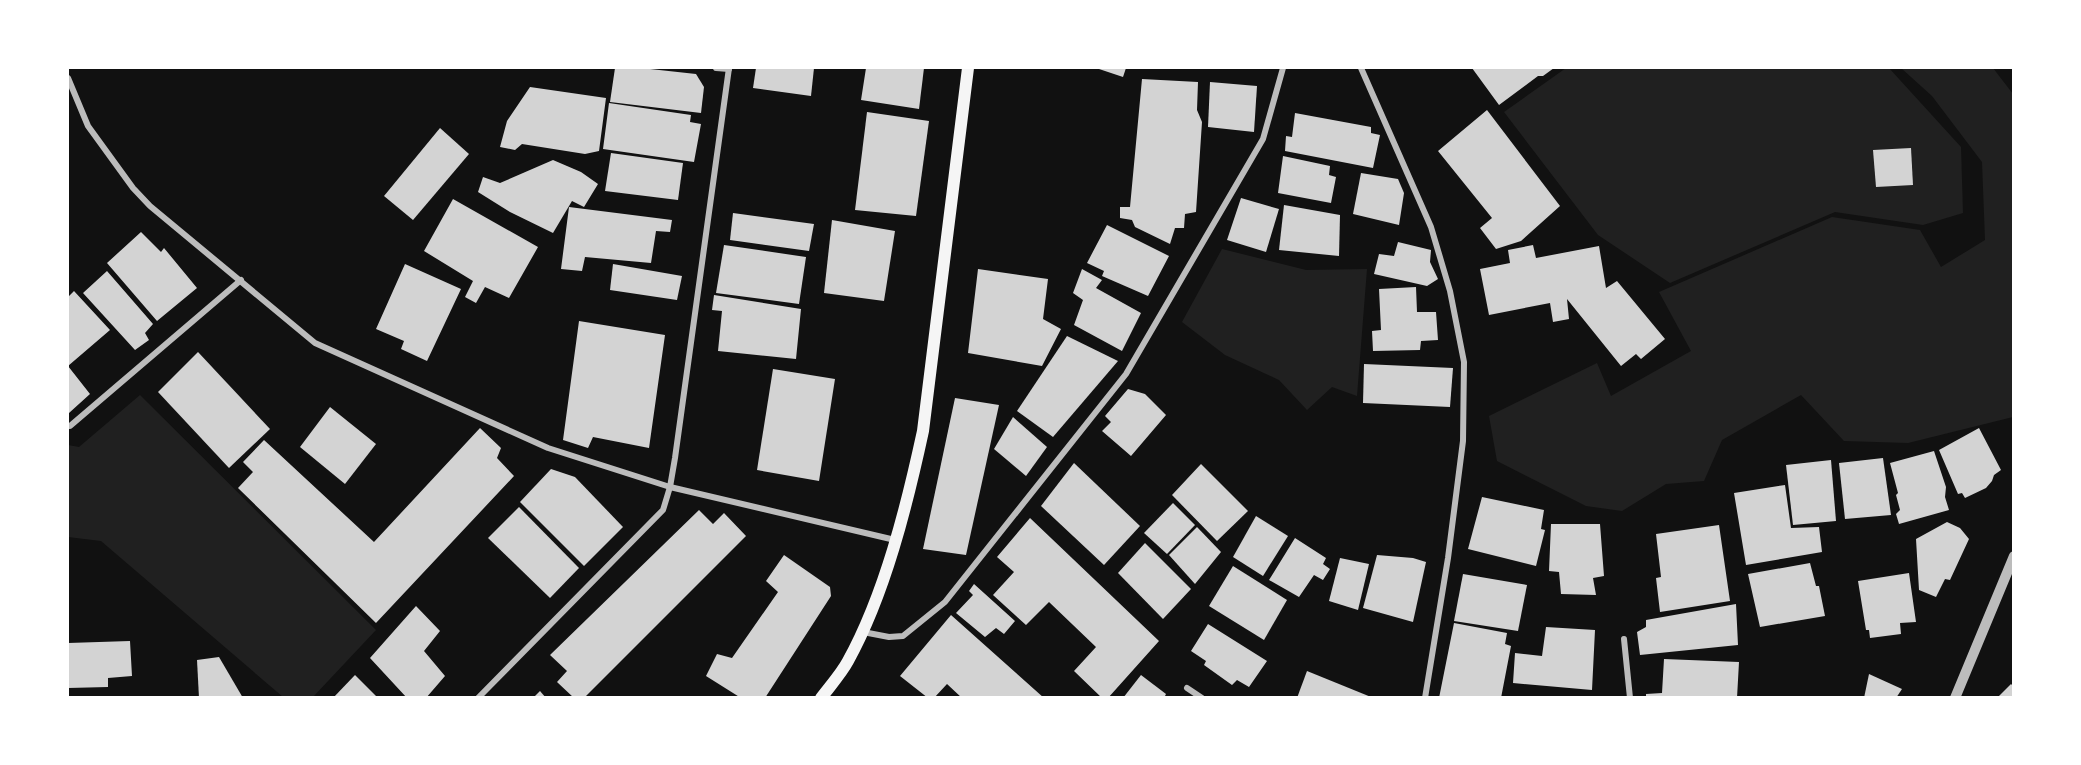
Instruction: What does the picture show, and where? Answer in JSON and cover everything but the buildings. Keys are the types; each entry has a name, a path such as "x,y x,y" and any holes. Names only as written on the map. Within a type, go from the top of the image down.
{"main road":[{"path":"821,698 847,663 863,632 911,486 922,431 968,68"}],"street":[{"path":"478,698 663,510 670,487 729,68 717,68"},
{"path":"863,632 889,637 903,636 945,602 1126,374 1263,140 1284,68"},
{"path":"1361,68 1431,227 1450,291 1464,362 1463,441 1448,558 1425,698"},
{"path":"68,78 88,126 133,188 150,206 315,343 548,448 670,487 895,540"},
{"path":"68,426 241,280"},
{"path":"1955,698 2011,569 2013,556"},
{"path":"1624,639 1630,698"},
{"path":"1187,688 1202,698"}],"shaded area":[{"path":"1566,68 1889,68 1961,147 1963,213 1923,225 1835,212 1670,283 1598,235 1504,112"},
{"path":"1901,68 1993,68 2013,94 2013,417 1908,443 1844,441 1801,395 1722,440 1704,481 1666,484 1622,511 1586,506 1497,461 1489,416 1597,363 1611,396 1691,351 1659,292 1832,217 1920,230 1941,267 1985,240 1982,162 1932,96"},
{"path":"1222,249 1306,270 1367,269 1357,396 1332,387 1307,410 1279,380 1225,355 1182,322"},
{"path":"140,395 376,630 313,697 283,697 101,541 68,537 68,445 79,447"}]}
